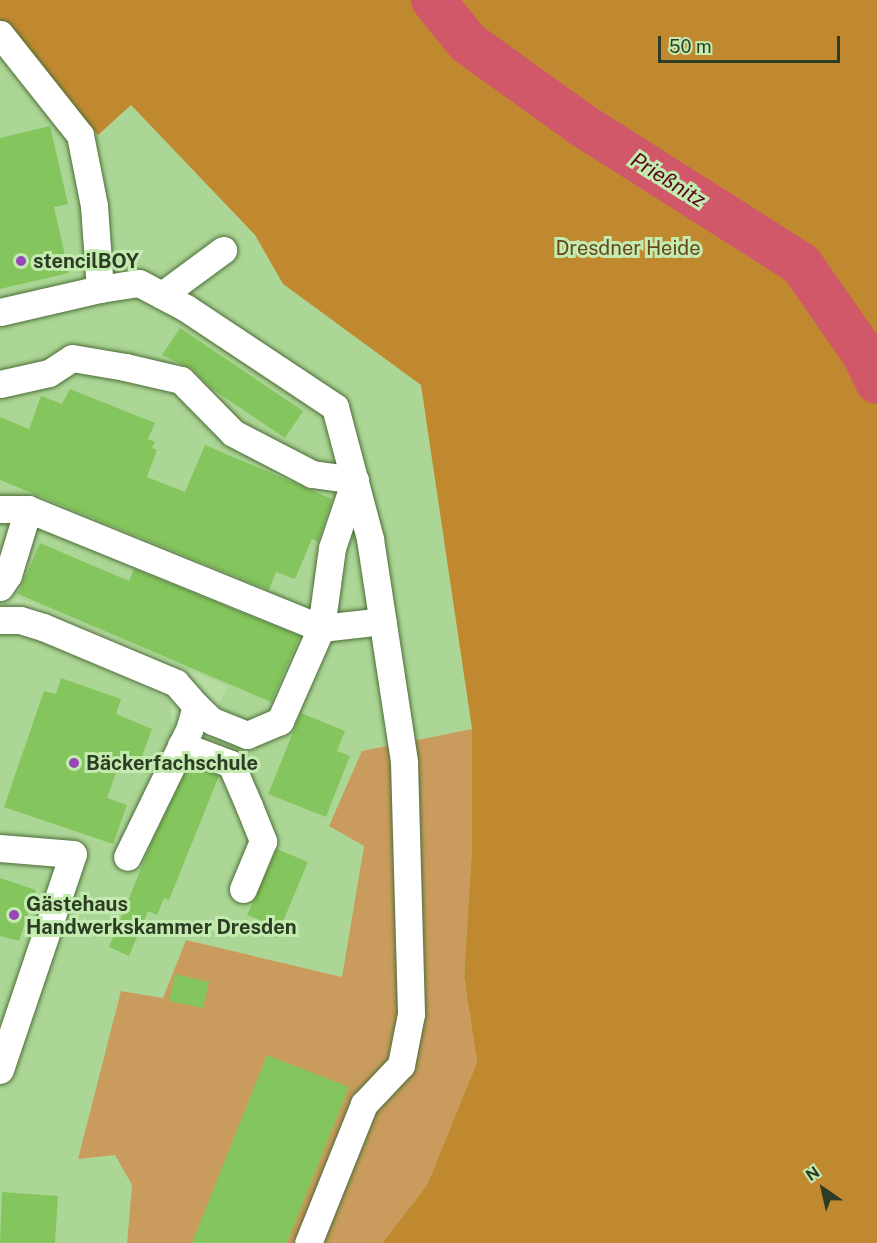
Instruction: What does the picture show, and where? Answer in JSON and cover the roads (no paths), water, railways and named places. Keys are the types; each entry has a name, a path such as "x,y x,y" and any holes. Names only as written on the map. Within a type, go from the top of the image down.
{"street":[{"path":"0,34 80,135 94,206 100,289"},
{"path":"0,312 100,289 150,289 223,250"},
{"path":"150,289 335,407 370,539 404,762 411,1014 401,1065 364,1104 308,1243"},
{"path":"0,384 49,373 72,358 126,367 181,380 233,433 312,474 355,480"},
{"path":"188,727 212,721 247,735 280,722 321,628 332,548 355,480"},
{"path":"0,510 28,509 321,628 383,621"},
{"path":"0,587 8,575 28,509"},
{"path":"0,620 20,620 43,627 176,683 188,727 231,764 263,841 243,889"},
{"path":"127,857 188,727"},
{"path":"0,848 73,854 0,1070"}],"waterway":[{"name":"Prießnitz","path":"433,0 468,43 582,125 801,264 863,353 877,382"}],"place":[{"name":"stencilBOY","path":"21,261"},
{"name":"Bäckerfachschule","path":"74,763"},
{"name":"Gästehaus Handwerkskammer Dresden","path":"14,915"}],"park label":[{"name":"Dresdner Heide","path":"628,248"}]}
